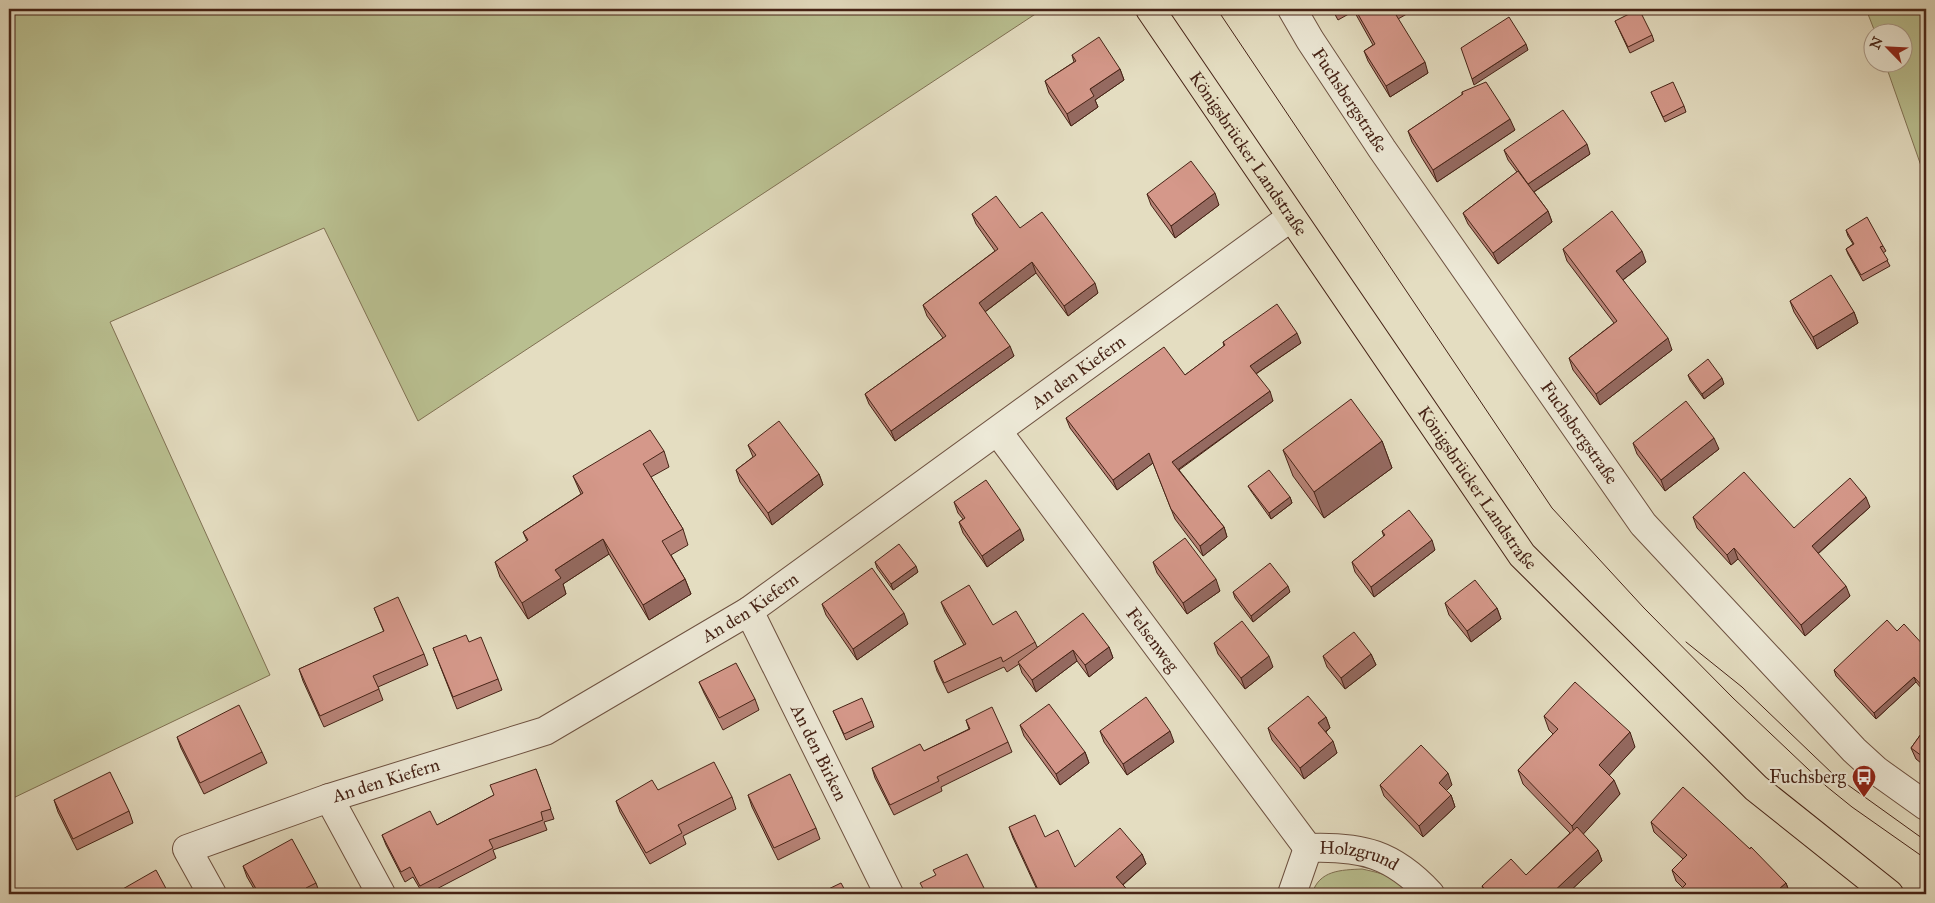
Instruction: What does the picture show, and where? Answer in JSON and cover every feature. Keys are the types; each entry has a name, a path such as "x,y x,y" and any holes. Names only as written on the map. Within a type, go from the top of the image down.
{"main road":[{"name":"Königsbrücker Landstraße","path":"1150,9 1290,218 1522,555 1756,788 1888,894"}],"street":[{"name":"Fuchsbergstraße","path":"1292,9 1310,40 1382,149 1643,524 1854,750 1878,771 1926,806"},
{"name":"An den Kiefern","path":"212,894 188,849 329,798 545,731 749,611 998,432 1290,218"},
{"name":"Felsenweg","path":"998,432 1308,848"},
{"name":"An den Birken","path":"749,611 890,894"},
{"path":"329,798 381,894"},
{"name":"Holzgrund","path":"1308,848 1335,847 1383,857 1404,869 1430,894"},
{"path":"1292,894 1300,866 1308,848"}],"green space":[{"path":"9,9 1043,9 418,421 324,228 110,322 270,675 9,800"},
{"path":"1866,9 1926,9 1926,180 1888,72 1912,72 1912,22 1871,22"},
{"path":"1362,869 1390,877 1402,884 1413,894 1312,894 1315,886 1325,876 1339,871"}],"building":[{"path":"1355,9 1394,9 1425,62 1386,86 1364,51 1375,44"},
{"path":"1639,9 1652,35 1628,47 1615,21"},
{"path":"1509,17 1526,44 1472,79 1461,48"},
{"path":"1099,37 1120,69 1090,89 1094,96 1067,114 1045,81 1076,61 1072,55"},
{"path":"1486,82 1510,119 1433,170 1408,131 1463,94 1462,92"},
{"path":"1673,82 1684,106 1663,117 1651,92"},
{"path":"1563,110 1587,144 1528,184 1504,150"},
{"path":"1191,161 1215,193 1171,226 1147,194"},
{"path":"1518,171 1548,211 1493,253 1463,213"},
{"path":"996,196 1020,228 1042,212 1095,283 1064,306 1032,262 979,303 1010,346 891,431 865,394 946,336 923,305 998,249 972,214"},
{"path":"1612,211 1642,251 1616,271 1668,338 1596,394 1569,358 1617,321 1563,249"},
{"path":"1867,217 1883,246 1880,247 1888,260 1861,275 1846,249 1854,244 1846,230"},
{"path":"1831,275 1854,312 1813,337 1790,301"},
{"path":"1277,304 1297,333 1250,366 1270,391 1172,462 1224,527 1200,546 1171,509 1149,453 1113,480 1066,418 1164,347 1185,375 1225,345 1223,342"},
{"path":"1708,359 1722,378 1702,394 1688,375"},
{"path":"1351,399 1382,441 1314,492 1283,450"},
{"path":"1686,401 1714,438 1661,480 1633,443"},
{"path":"779,421 819,474 768,513 736,470 756,455 748,445"},
{"path":"650,430 664,451 643,464 683,529 662,541 685,579 643,605 603,539 555,570 561,578 522,603 495,562 528,540 523,532 583,493 573,476"},
{"path":"1269,470 1290,497 1269,513 1248,486"},
{"path":"1744,472 1794,528 1850,478 1866,497 1812,546 1846,586 1801,625 1734,548 1727,555 1693,517"},
{"path":"986,480 1020,529 982,556 959,522 965,518 954,502"},
{"path":"1409,510 1432,540 1371,587 1352,562 1385,535 1382,531"},
{"path":"1185,538 1216,579 1183,603 1153,562"},
{"path":"899,544 916,566 891,584 875,562"},
{"path":"1270,563 1288,586 1251,616 1233,592"},
{"path":"872,568 904,613 853,649 822,604"},
{"path":"1475,580 1497,608 1467,631 1445,603"},
{"path":"969,585 993,625 1016,611 1035,642 1003,662 1001,657 944,683 934,661 966,644 941,602"},
{"path":"398,597 424,654 373,676 379,689 320,716 299,669 384,631 374,608"},
{"path":"1083,613 1109,647 1085,665 1073,650 1032,680 1018,662"},
{"path":"1887,620 1897,631 1904,624 1926,648 1926,690 1914,677 1874,713 1834,670"},
{"path":"1242,621 1269,656 1241,678 1214,643"},
{"path":"1354,632 1371,654 1341,678 1323,656"},
{"path":"466,635 469,642 481,637 498,679 453,697 433,648"},
{"path":"736,663 755,699 719,718 699,682"},
{"path":"1575,682 1630,732 1599,765 1614,780 1572,826 1518,770 1558,729 1544,716"},
{"path":"1308,696 1326,717 1318,723 1333,741 1300,768 1268,728"},
{"path":"1146,697 1170,731 1123,764 1100,731"},
{"path":"862,698 872,721 844,734 833,711"},
{"path":"1049,704 1085,752 1056,774 1020,725"},
{"path":"239,705 262,752 200,783 177,737"},
{"path":"992,707 1008,742 937,777 939,781 890,805 872,768 920,744 924,751 970,729 966,720"},
{"path":"1926,727 1926,759 1911,748"},
{"path":"1421,745 1448,773 1439,783 1451,795 1419,826 1380,785"},
{"path":"714,762 732,797 678,825 682,833 646,853 616,801 652,780 658,790"},
{"path":"536,769 551,809 541,812 543,820 489,840 493,848 420,886 410,867 401,872 382,835 430,811 437,825 494,795 490,785"},
{"path":"110,772 129,811 73,839 54,800"},
{"path":"790,774 816,828 774,848 748,795"},
{"path":"1683,787 1750,849 1751,847 1786,883 1773,894 1746,894 1740,889 1734,894 1676,894 1686,884 1672,870 1687,855 1651,822"},
{"path":"1035,815 1045,837 1058,830 1075,867 1120,828 1142,854 1116,877 1131,894 1040,894 1009,827"},
{"path":"1577,827 1598,850 1551,894 1490,894 1482,886 1511,859 1526,875"},
{"path":"292,839 316,883 306,888 309,894 259,894 243,866"},
{"path":"967,854 987,894 926,894 920,883 936,875 933,870"},
{"path":"156,870 169,894 114,894"},
{"path":"841,883 847,894 818,894"}],"tram line":[{"path":"1217,9 1552,508 1644,608 1733,698 1826,786 1852,807 1926,859"},
{"path":"1686,642 1742,687 1834,775 1926,841"}],"place":[{"name":"Fuchsberg","path":"1864,798"}]}
